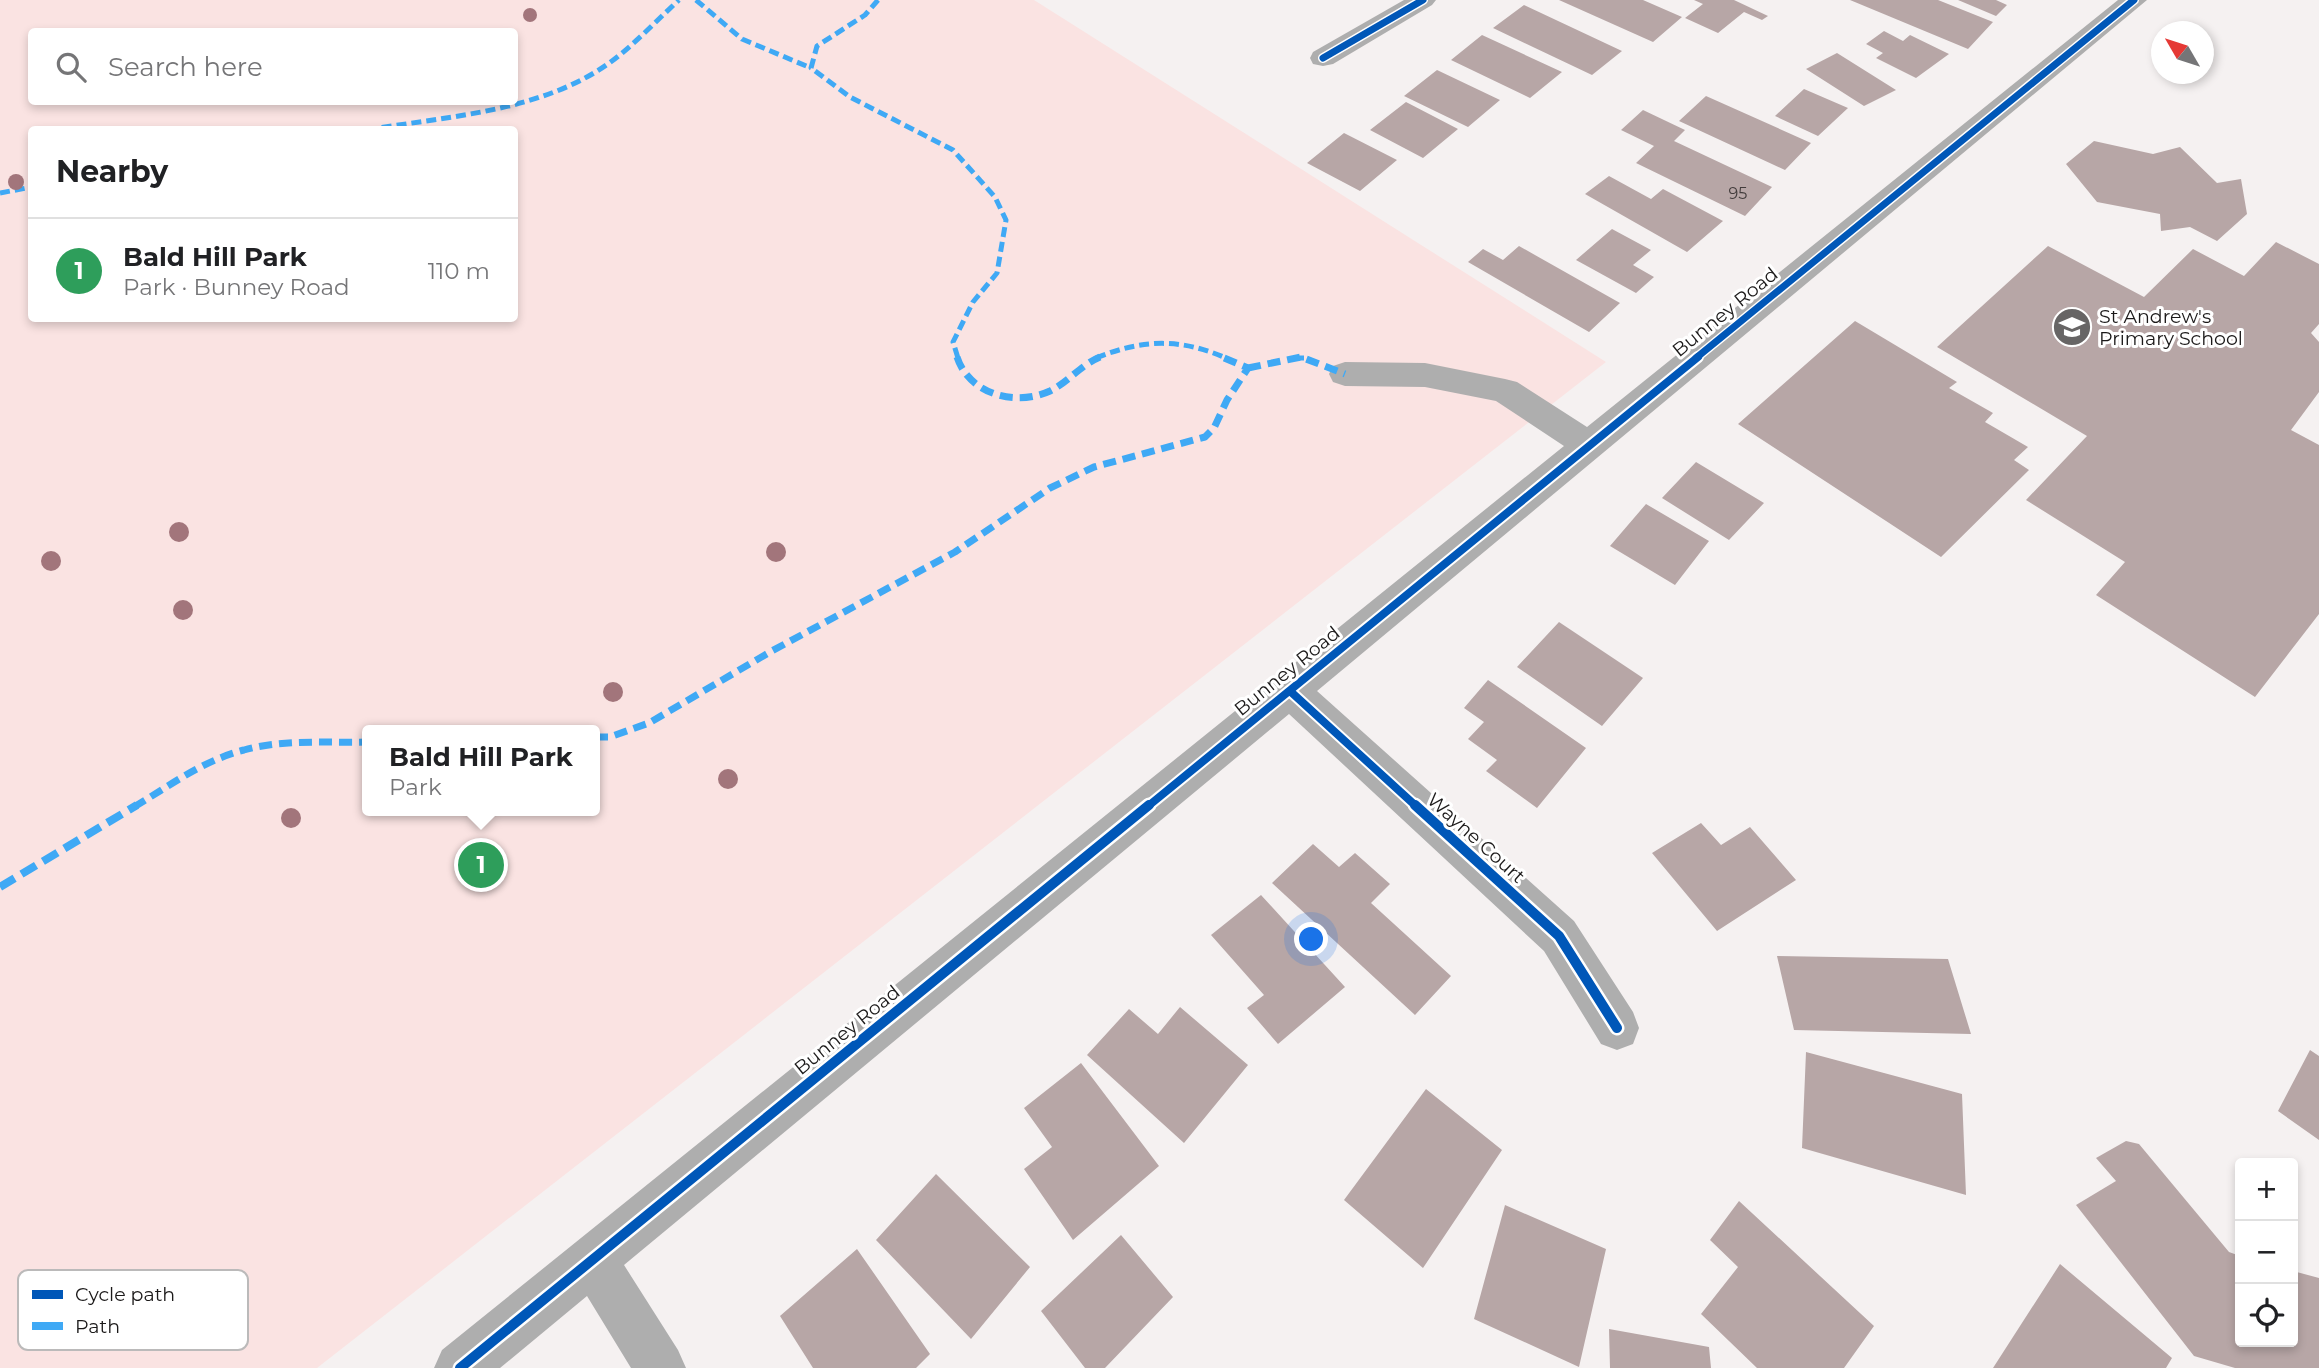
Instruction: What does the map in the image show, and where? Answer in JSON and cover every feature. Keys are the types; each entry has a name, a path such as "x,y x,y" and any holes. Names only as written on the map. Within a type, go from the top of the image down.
{"street":[{"path":"1323,58 1423,0"},
{"name":"Bunney Road","path":"460,1368 2134,0"},
{"path":"1345,374 1425,375 1505,391 1590,446"},
{"name":"Wayne Court","path":"1290,691 1559,936 1617,1028"},
{"path":"593,1260 660,1368"}],"shaded area":[{"path":"0,0 1034,0 1606,362 317,1368 0,1368"}],"building":[{"path":"1559,0 1643,0 1682,17 1653,42"},
{"path":"1694,0 1734,0 1768,16 1762,20 1744,12 1718,33 1685,18 1703,4"},
{"path":"1850,0 1938,0 1993,22 1968,49"},
{"path":"1958,0 1996,0 2007,5 1996,16"},
{"path":"1524,5 1622,51 1592,75 1493,28"},
{"path":"1884,31 1903,41 1910,35 1949,54 1916,78 1876,58 1883,53 1866,44"},
{"path":"1482,35 1562,72 1530,98 1451,60"},
{"path":"1837,53 1896,90 1864,106 1806,69"},
{"path":"1437,70 1500,100 1468,127 1404,96"},
{"path":"1804,89 1848,108 1818,136 1775,116"},
{"path":"1706,96 1811,143 1785,170 1679,121"},
{"path":"1406,102 1458,129 1423,158 1370,130"},
{"path":"1643,110 1685,130 1674,141 1772,187 1745,216 1636,163 1654,146 1621,130"},
{"path":"1344,133 1397,160 1360,191 1307,163"},
{"path":"2094,141 2153,154 2180,147 2217,183 2241,179 2247,214 2217,241 2190,227 2161,231 2160,214 2097,202 2066,164"},
{"path":"1609,176 1651,199 1663,189 1723,221 1687,252 1585,194"},
{"path":"1612,229 1651,250 1633,265 1654,277 1636,293 1576,260"},
{"path":"2276,242 2319,264 2319,324 2311,333 2319,342 2319,392 2291,430 2319,445 2319,614 2255,697 2096,595 2125,562 2026,500 2087,436 1937,347 2048,246 2144,297 2193,249 2244,276"},
{"path":"1519,246 1620,303 1589,332 1468,262 1483,249 1503,260"},
{"path":"1855,321 1957,382 1949,388 1993,413 1985,422 2028,447 2014,460 2029,470 1941,557 1738,424"},
{"path":"1696,462 1764,503 1729,540 1662,498"},
{"path":"1646,504 1709,541 1675,585 1610,546"},
{"path":"1559,622 1643,678 1602,726 1517,667"},
{"path":"1488,680 1586,748 1537,808 1486,771 1497,760 1468,739 1484,722 1464,708"},
{"path":"1701,823 1721,845 1750,827 1796,880 1717,931 1652,853"},
{"path":"1313,844 1339,867 1355,853 1390,884 1371,903 1451,976 1415,1015 1272,883"},
{"path":"1261,895 1345,987 1278,1044 1247,1008 1264,995 1211,935"},
{"path":"1777,956 1948,959 1971,1034 1794,1030"},
{"path":"1180,1007 1248,1065 1184,1143 1087,1055 1129,1009 1158,1034"},
{"path":"2310,1050 2319,1056 2319,1140 2278,1111"},
{"path":"1806,1052 1962,1094 1966,1195 1802,1148"},
{"path":"1081,1063 1159,1166 1073,1240 1024,1169 1052,1147 1024,1108"},
{"path":"1426,1089 1502,1150 1423,1268 1344,1200"},
{"path":"2126,1141 2139,1144 2229,1252 2235,1254 2235,1347 2298,1347 2298,1272 2319,1278 2319,1368 2235,1368 2194,1356 2076,1205 2116,1181 2096,1158"},
{"path":"936,1174 1030,1267 971,1339 876,1240"},
{"path":"1739,1201 1874,1326 1844,1368 1757,1368 1701,1314 1738,1267 1710,1240"},
{"path":"1505,1205 1606,1249 1579,1367 1474,1319"},
{"path":"1121,1235 1173,1297 1105,1368 1085,1368 1041,1311"},
{"path":"857,1249 930,1354 916,1368 813,1368 780,1316"},
{"path":"2060,1264 2172,1358 2166,1368 1993,1368"},
{"path":"1609,1329 1709,1347 1711,1368 1610,1368"}],"marked path":[{"path":"518,104 581,80 612,61 679,0"},
{"path":"696,0 742,39 811,68"},
{"path":"600,737 610,737 649,723 770,652 955,552 1050,488 1094,467 1205,437 1214,428 1227,400 1248,368 1198,347 1167,342 1136,346 1093,360 1042,394 1020,397 997,394 970,380 961,367 953,342 973,302 997,273 1006,220 995,197 953,150 850,97 811,68 817,46 865,15 878,0"},
{"path":"391,126 516,105"},
{"path":"0,193 28,188"},
{"path":"1248,368 1301,357 1345,374"},
{"path":"0,887 197,769 242,750 272,744 362,742"}],"cycle path":[{"path":"1323,58 1423,0"},
{"path":"460,1368 2134,0"},
{"path":"1290,691 1559,936 1617,1028"}],"place":[{"name":"St Andrew's Primary School","path":"2072,327"},
{"name":"Bald Hill Park","path":"481,865"}]}
